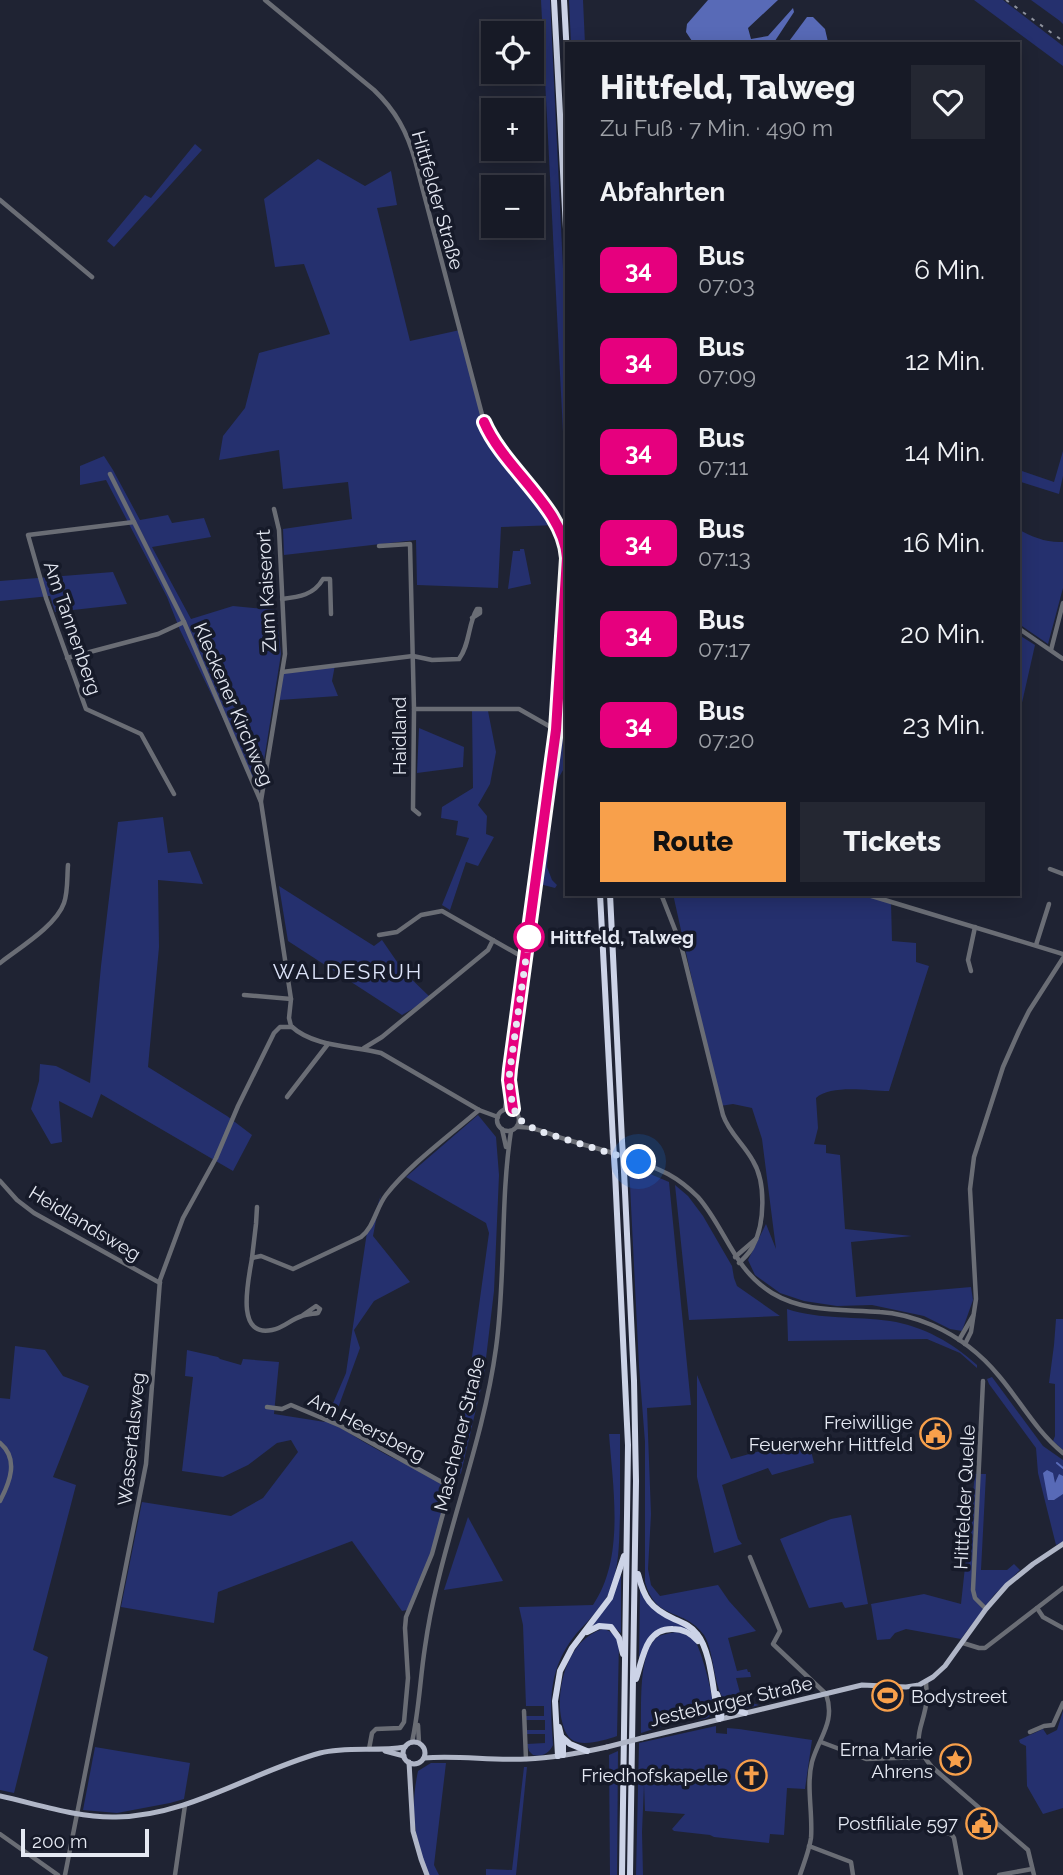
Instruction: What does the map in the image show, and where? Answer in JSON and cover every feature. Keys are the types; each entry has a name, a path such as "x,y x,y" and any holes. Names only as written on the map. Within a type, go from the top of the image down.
{"highway":[{"path":"554,0 565,210"},
{"path":"564,0 566,42"},
{"path":"600,896 628,1433 622,1875"},
{"path":"610,896 636,1428 630,1875"},
{"path":"595,905 602,928"},
{"path":"560,1756 555,1701 557,1679 566,1656 613,1592 627,1544"},
{"path":"635,1562 646,1599 656,1609 689,1626 699,1637 704,1648 720,1719"},
{"path":"583,1634 599,1626 608,1626 615,1630 625,1669"},
{"path":"633,1685 647,1644 660,1631 684,1630 704,1648"},
{"path":"715,1692 728,1707 745,1713"},
{"path":"720,1700 720,1719"},
{"path":"556,1722 562,1737 560,1756"},
{"path":"562,1737 575,1747 587,1751"}],"main road":[{"path":"926,1681 945,1666 986,1609 1015,1578 1063,1544"},
{"name":"Jesteburger Straße","path":"424,1758 449,1756 526,1759 560,1756 862,1685 906,1687 926,1681"},
{"path":"0,1796 78,1813 132,1816 185,1805 303,1758 338,1750 405,1747 416,1742 425,1750 424,1758 417,1763 409,1762"},
{"path":"404,1756 405,1747"},
{"path":"379,1749 404,1756 409,1762 413,1831 427,1875"},
{"name":"Jesteburger Straße","path":"425,1750 449,1756"},
{"path":"411,1793 417,1763"}],"street":[{"name":"Hittfelder Straße","path":"265,0 383,99 403,125 415,160 484,422 496,444 558,525 565,542"},
{"path":"0,200 92,277"},
{"name":"Kleckener Kirchweg","path":"110,474 184,622 261,802 291,999 289,1015 292,1027"},
{"name":"Zum Kaiserort","path":"261,802 285,654 279,530 274,509"},
{"name":"Am Tannenberg","path":"134,522 28,536 46,597 86,709 141,734 174,794"},
{"name":"Haidland","path":"380,546 410,544 414,709 413,809 419,814"},
{"path":"282,598 303,597 323,579 330,579 331,614"},
{"name":"Hittfelder Straße","path":"505,1109 556,730 565,589"},
{"path":"1051,650 1063,603"},
{"path":"412,656 432,660 459,659 463,654 472,618"},
{"path":"67,658 158,634 184,622"},
{"path":"1020,629 1063,659"},
{"name":"Zum Kaiserort","path":"282,672 412,656"},
{"path":"414,709 519,709 556,730"},
{"path":"0,963 57,916 65,902 68,865"},
{"path":"1050,869 1063,874"},
{"path":"662,896 681,945 723,1115 733,1135 753,1160 761,1182 762,1221 753,1248 739,1263"},
{"path":"872,896 1036,945 1063,956 1029,1011 1003,1067 974,1157 970,1189 976,1285 971,1332 965,1344"},
{"path":"1036,945 1049,904"},
{"path":"379,936 397,932 421,915 442,911 526,959"},
{"path":"971,971 968,960 975,927"},
{"path":"364,1048 382,1037 489,950 494,940"},
{"path":"244,995 291,999"},
{"name":"Wassertalsweg","path":"65,1875 146,1464 160,1283 183,1218 216,1158 269,1042 289,1015"},
{"path":"280,1027 292,1027 328,1044 381,1053 479,1110 498,1117"},
{"path":"287,1097 328,1044"},
{"path":"509,1080 513,1109 520,1120 536,1130"},
{"path":"513,1109 500,1112 498,1117 502,1129 511,1130 517,1127 536,1130 639,1162 677,1180 691,1190 706,1208 739,1263 760,1284 793,1303 814,1308 902,1316 930,1324 959,1340 993,1368 1038,1429 1063,1453"},
{"path":"252,1258 261,1256 293,1269 361,1237 367,1233 383,1198 401,1178 479,1110"},
{"path":"517,1127 520,1120"},
{"name":"Maschener Straße","path":"502,1129 507,1155"},
{"name":"Maschener Straße","path":"416,1742 425,1648 432,1608 484,1415 496,1348 503,1270 507,1155 511,1130"},
{"name":"Heidlandsweg","path":"0,1181 17,1200 34,1213 160,1283"},
{"path":"257,1207 246,1312 249,1321 254,1327 268,1331 282,1328 303,1315"},
{"path":"735,1257 756,1238"},
{"path":"959,1340 973,1315"},
{"name":"Hittfelder Quelle","path":"983,1381 973,1590 975,1598 986,1609"},
{"name":"Am Heersberg","path":"267,1407 282,1409 291,1405 341,1426 450,1488 432,1553 405,1628 408,1678 404,1721 400,1728 376,1729 372,1733 369,1749"},
{"path":"0,1443 9,1452 12,1463 10,1477 0,1501"},
{"path":"750,1557 780,1631 773,1644 826,1694 830,1708 828,1724 812,1763 811,1830 800,1875"},
{"path":"963,1643 985,1648 1063,1588"},
{"path":"1037,1608 1043,1617 1063,1628"},
{"path":"926,1681 927,1699 918,1736 924,1757 1028,1850 1033,1872 999,1875"},
{"path":"1030,1732 1053,1725 1063,1703"},
{"path":"524,1711 526,1759"},
{"path":"821,1742 866,1759 924,1757"},
{"path":"909,1758 920,1747"},
{"path":"175,1875 185,1805"},
{"path":"930,1826 951,1835 955,1842 961,1875"},
{"path":"0,1834 58,1875"},
{"path":"809,1846 851,1862 853,1875"}],"shaded area":[{"path":"541,0 550,0 565,309 565,472"},
{"path":"569,0 583,0 585,42 571,42"},
{"path":"708,0 778,0 748,28 751,39 768,36 793,8 794,12 774,42 693,42 686,32 687,24"},
{"path":"974,0 1003,0 1063,46 1063,66"},
{"path":"1031,0 1063,0 1063,24 1060,21"},
{"path":"807,17 813,17 825,29 828,42 788,42"},
{"path":"195,144 202,150 114,247 107,241 145,195 151,198"},
{"path":"318,159 365,186 391,171 397,205 377,208 410,341 460,330 488,430 558,525 501,527 498,588 417,585 416,540 284,555 283,529 352,519 348,482 283,489 279,450 219,460 223,436 245,408 259,353 330,334 304,264 275,267 264,199"},
{"path":"1063,451 1063,476 1059,494 1021,482 1020,486 1020,470 1054,482"},
{"path":"104,456 140,520 168,515 172,523 204,518 211,537 152,547 191,619 233,606 276,610 281,654 259,792 180,630 167,597 106,480 80,485 80,466"},
{"path":"565,527 565,549 561,530"},
{"path":"1020,530 1040,539 1063,542 1063,588 1048,644 1020,625"},
{"path":"524,549 531,584 508,589 513,551"},
{"path":"113,572 127,604 55,612 50,596 0,601 0,581"},
{"path":"565,589 565,767 554,786 547,867 557,885 555,888 536,883 556,730"},
{"path":"1020,636 1035,645 1020,712"},
{"path":"335,665 332,681 338,696 279,700 282,672"},
{"path":"472,711 488,711 496,752 490,784 478,805 487,816 486,834 494,837 478,866 466,862 450,910 442,905 469,838 456,835 458,821 441,818 442,807 473,788"},
{"path":"419,728 464,747 463,767 417,773"},
{"path":"163,817 168,853 190,851 203,884 158,880 159,947 148,1067 227,1116 252,1135 233,1171 101,1094 92,1118 59,1101 62,1142 51,1144 31,1109 39,1081 40,1064 56,1066 90,1083 118,822"},
{"path":"279,886 374,946 382,940 404,972 431,998 402,1015 288,941"},
{"path":"673,896 872,896 891,902 892,941 916,943 916,962 929,966 889,1091 840,1090 816,1098 818,1128 814,1144 826,1145 826,1153 840,1155 845,1229 912,1236 851,1242 856,1297 971,1287 973,1300 962,1331 950,1329 924,1316 872,1305 837,1306 804,1301 780,1293 755,1275 748,1260 766,1224 776,1249 762,1139 752,1108 733,1104 720,1106"},
{"path":"478,1115 496,1137 499,1175 494,1291 484,1375 461,1473 455,1480 489,1233 486,1223 406,1177"},
{"path":"629,1165 669,1182 691,1405 647,1408 651,1514 648,1569 651,1585 660,1596 718,1585 756,1631 728,1638 737,1671 747,1669 750,1672 751,1677 736,1678 743,1704 759,1705 747,1708 730,1705 722,1697 704,1635 696,1626 656,1603 645,1582 645,1442"},
{"path":"675,1185 688,1196 703,1216 732,1266 737,1286 780,1316 689,1320"},
{"path":"381,1194 373,1236 410,1282 374,1301 354,1330 360,1348 334,1419 338,1426 429,1476 448,1492 431,1555 407,1610 402,1611 352,1541 218,1592 214,1623 121,1607 142,1502 231,1516 263,1498 298,1452 291,1440 277,1443 248,1465 223,1477 182,1471 193,1377 185,1376 187,1350 241,1365 243,1359 279,1362 274,1414 325,1422 346,1373 367,1232"},
{"path":"787,1309 813,1315 902,1323 926,1331 948,1343 968,1357 977,1368 960,1353 927,1339 788,1341"},
{"path":"1056,1319 1063,1319 1063,1450 1053,1441 1055,1384 1049,1383"},
{"path":"15,1346 45,1350 63,1376 89,1386 53,1477 76,1485 33,1650 48,1657 14,1793 0,1790 0,1398 10,1399"},
{"path":"697,1375 731,1459 808,1438 814,1463 772,1475 768,1468 722,1485 738,1539 742,1544 714,1553 697,1477"},
{"path":"992,1377 1043,1446 1063,1460 1063,1542 1056,1545 1038,1473 1036,1448 989,1384 987,1379"},
{"path":"609,1434 620,1434 619,1542 614,1579 604,1601 576,1634 560,1661 552,1687 553,1745 544,1754 533,1755 527,1744 545,1743 545,1734 527,1734 527,1730 545,1730 545,1720 526,1720 526,1716 544,1716 544,1706 526,1706 523,1625 519,1607 593,1605 603,1586 610,1566 614,1522"},
{"path":"1047,1470 1053,1473 1055,1483 1059,1474 1063,1476 1063,1494 1054,1500 1048,1500 1043,1473"},
{"path":"975,1474 986,1474 981,1570 1007,1570 1014,1564 1020,1570 994,1595 961,1639 906,1629 895,1633 890,1639 877,1640 871,1604 924,1594 961,1604"},
{"path":"851,1515 868,1604 845,1608 842,1602 809,1608 780,1539 831,1519"},
{"path":"468,1517 503,1581 444,1590"},
{"path":"621,1574 621,1633 612,1626 592,1627"},
{"path":"640,1590 644,1597 686,1626 691,1633 661,1630 639,1660"},
{"path":"603,1629 613,1634 619,1643 617,1736 596,1742 574,1741 568,1736 562,1720 560,1705 563,1678 573,1653 581,1643 591,1634"},
{"path":"676,1632 691,1637 698,1646 710,1689 712,1713 706,1718 688,1719 641,1733 642,1681 647,1654 659,1636"},
{"path":"1063,1711 1063,1808 1043,1814 1027,1786 1026,1746 1019,1740 1043,1729 1047,1735 1057,1730"},
{"path":"716,1726 716,1733 727,1734 727,1728 812,1740 805,1789 787,1788 784,1835 770,1834 769,1843 674,1831 672,1829 685,1814 645,1811 644,1785 643,1875 636,1875 639,1743"},
{"path":"95,1747 190,1763 184,1799 117,1813 83,1810"},
{"path":"618,1751 617,1875 610,1875 609,1755"},
{"path":"431,1763 446,1763 434,1865 439,1875 429,1875 420,1849 414,1811 418,1771"},
{"path":"524,1767 527,1767 516,1875 486,1875 486,1869 512,1870"}],"waterway":[{"path":"1057,1463 1063,1468"}],"railway":[{"path":"1006,0 1063,41"}],"bus line":[{"name":"34","path":"484,422 496,444 551,514 565,542"},
{"name":"34","path":"513,1109 510,1069 556,730 565,589"}],"place":[{"name":"Hittfeld, Talweg","path":"529,937"},
{"name":"Freiwillige Feuerwehr Hittfeld","path":"936,1433"},
{"name":"Bodystreet","path":"888,1696"},
{"name":"Erna Marie Ahrens","path":"956,1760"},
{"name":"Friedhofskapelle","path":"751,1775"},
{"name":"Postfiliale 597","path":"981,1823"}],"district":[{"name":"WALDESRUH","path":"348,972"}],"route":[{"path":"529,937 510,1069 513,1109 520,1120 536,1130 639,1162"}]}
